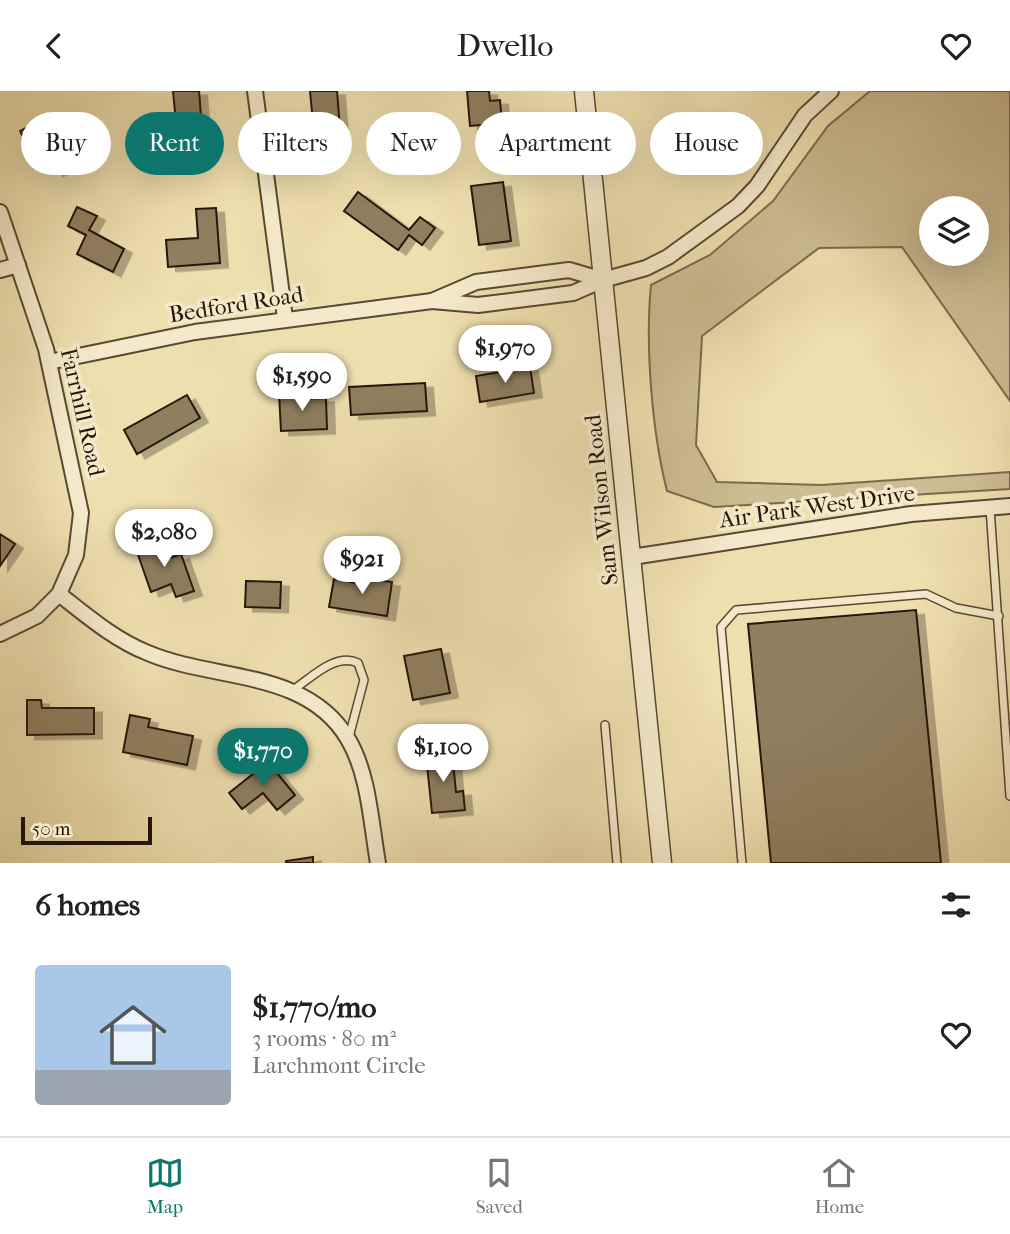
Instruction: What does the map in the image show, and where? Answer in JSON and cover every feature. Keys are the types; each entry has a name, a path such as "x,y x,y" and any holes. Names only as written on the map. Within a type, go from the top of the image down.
{"street":[{"path":"255,91 285,318"},
{"name":"Sam Wilson Road","path":"583,91 662,863"},
{"name":"Bedford Road","path":"49,362 195,332 285,318 432,301 478,306 573,293 603,280 646,268 719,223 757,186 806,114 831,91"},
{"name":"Farrhill Road","path":"0,212 49,362 81,513 76,555 59,594 37,616 0,634"},
{"path":"0,270 18,265"},
{"name":"Bedford Road","path":"432,301 476,282 569,270 603,280"},
{"name":"Air Park West Drive","path":"632,557 911,514 1010,506"},
{"path":"59,594 102,627 147,653 175,663 293,690 326,712 348,739 364,785 378,863"}],"lane":[{"path":"990,508 1010,796"},
{"path":"742,863 721,627 726,618 736,610 926,594 956,608 999,617"},
{"path":"293,690 337,661 348,658 358,663 364,680 348,739"},
{"path":"605,725 617,863"}],"shaded area":[{"path":"870,91 1010,91 1010,401 902,247 819,248 702,336 696,445 717,482 821,485 1010,472 1010,489 714,507 667,491 657,442 651,388 651,285 710,255 773,201 828,126"}],"building":[{"path":"173,91 199,91 201,112 175,112"},
{"path":"310,91 337,91 339,112 312,112"},
{"path":"467,91 489,91 490,101 500,100 501,112 475,112 475,126 470,126"},
{"path":"503,182 511,241 479,245 471,186"},
{"path":"358,192 409,230 420,217 435,228 422,245 409,235 398,250 344,211"},
{"path":"77,207 97,216 89,230 124,249 113,272 77,254 86,235 68,226"},
{"path":"216,208 220,263 168,267 166,240 198,238 196,209"},
{"path":"530,367 534,393 480,402 476,376"},
{"path":"425,383 427,411 351,415 349,387"},
{"path":"279,393 296,393 296,399 326,398 327,429 281,431"},
{"path":"187,395 200,418 137,454 124,430"},
{"path":"0,534 15,544 0,566"},
{"path":"160,538 167,559 181,554 194,591 176,597 171,584 151,592 135,546"},
{"path":"364,578 392,582 387,616 329,607 334,579 363,584"},
{"path":"246,581 281,582 280,608 245,607"},
{"path":"916,610 941,863 771,863 748,624"},
{"path":"441,649 450,693 413,700 404,656"},
{"path":"27,700 41,700 42,708 94,708 94,734 27,735"},
{"path":"130,715 150,719 148,727 193,736 187,765 123,752"},
{"path":"452,752 456,792 463,791 465,810 432,813 426,755"},
{"path":"268,762 295,795 277,810 263,793 242,809 229,793"},
{"path":"313,857 313,863 286,863 286,861"}]}
